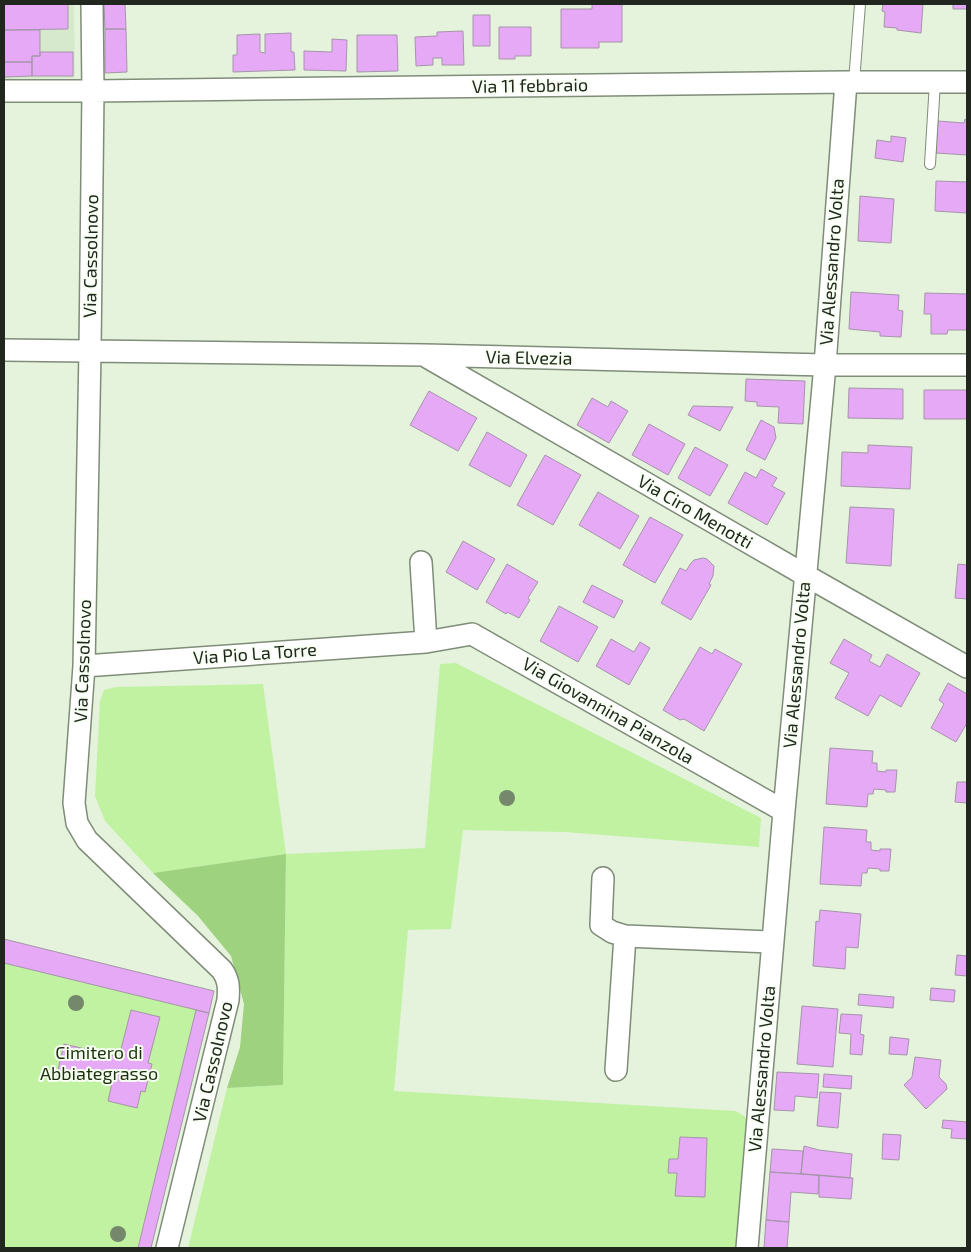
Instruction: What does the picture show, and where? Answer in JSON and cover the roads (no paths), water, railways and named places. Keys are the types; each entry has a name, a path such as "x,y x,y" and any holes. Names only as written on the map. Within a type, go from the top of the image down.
{"street":[{"name":"Via Cassolnovo","path":"92,4 93,92 90,351 84,666 74,803 77,823 87,840 222,970 228,981 228,1000 167,1248"},
{"name":"Via Alessandro Volta","path":"747,1248 784,811 850,82"},
{"name":"Via 11 febbraio","path":"4,91 93,92 967,82"},
{"name":"Via Elvezia","path":"4,350 425,355 825,365 967,365"},
{"name":"Via Ciro Menotti","path":"425,355 967,667"},
{"path":"421,562 426,642"},
{"name":"Via Giovannina Pianzola","path":"426,642 472,634 784,811"},
{"name":"Via Pio La Torre","path":"84,666 426,642"},
{"path":"603,878 601,925 612,932 625,936 773,942"},
{"path":"616,1070 625,936"}],"lane":[{"path":"850,82 860,4"},
{"path":"930,164 935,82"}],"park label":[{"name":"Cimitero di Abbiategrasso","path":"99,1063"}]}
